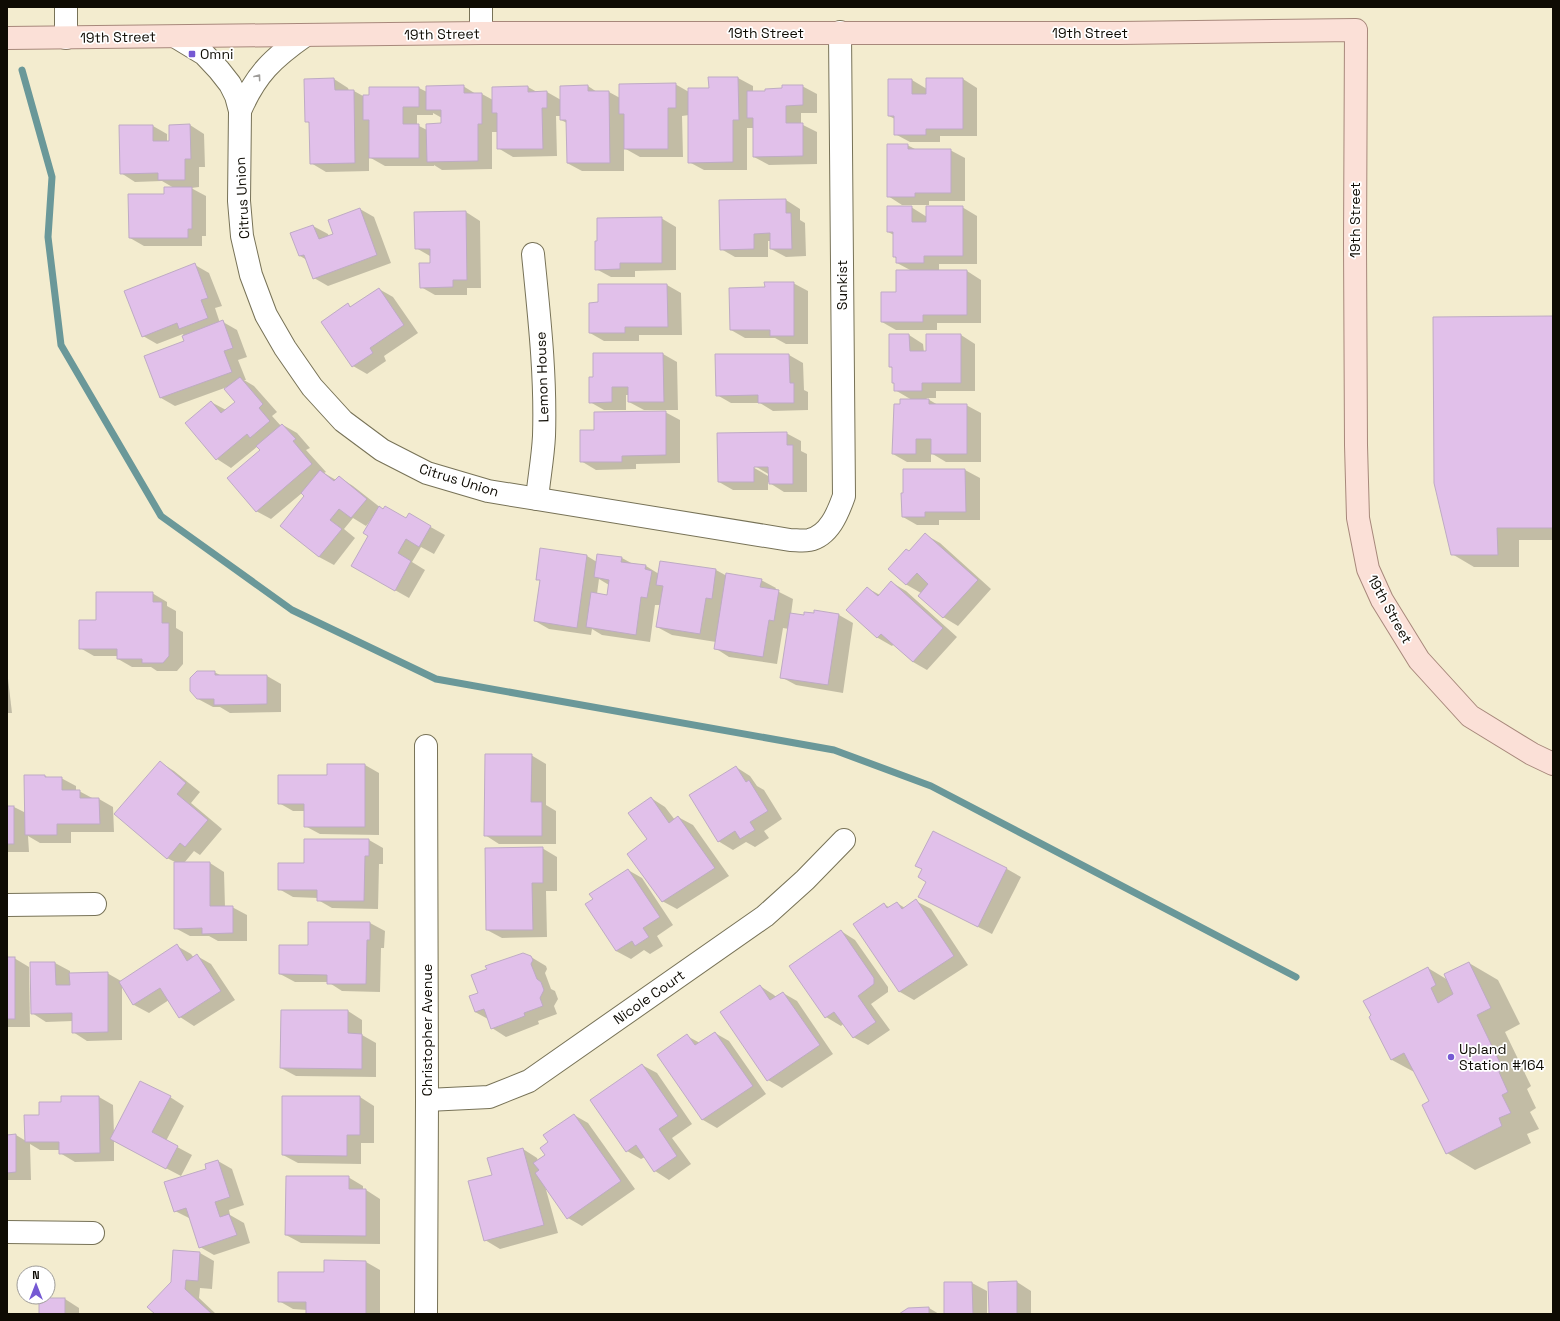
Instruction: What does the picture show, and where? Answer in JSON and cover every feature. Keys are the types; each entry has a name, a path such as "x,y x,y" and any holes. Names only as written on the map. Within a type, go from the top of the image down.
{"main road":[{"name":"19th Street","path":"7,38 481,33 1120,33 1356,30 1356,445 1358,518 1368,569 1382,600 1419,660 1470,716 1532,754 1553,764"}],"street":[{"path":"66,7 66,38"},
{"path":"481,7 481,33"},
{"name":"Sunkist","path":"825,531 836,517 844,496 840,32"},
{"name":"Citrus Union","path":"240,111 256,80 265,68 282,52 306,35"},
{"name":"Citrus Union","path":"176,37 204,54 230,84 236,96 240,111 239,201 242,236 251,275 266,315 285,348 312,387 343,420 376,446 427,473 488,492 790,540 810,540 825,531"},
{"name":"Lemon House","path":"533,254 541,332 544,391 544,438 536,499"},
{"name":"Christopher Avenue","path":"426,746 426,1314"},
{"name":"Nicole Court","path":"427,1100 489,1097 529,1080 765,916 806,880 844,840"},
{"path":"7,905 95,904"},
{"path":"7,1232 93,1233"}],"building":[{"path":"708,77 738,77 739,120 733,120 733,162 688,163 688,88 709,88"},
{"path":"334,78 335,90 354,90 355,163 310,164 309,122 305,122 304,79"},
{"path":"926,78 963,78 963,129 926,129 926,135 894,135 894,116 888,116 888,79 912,79 912,94 926,94"},
{"path":"676,83 676,108 668,108 668,149 624,149 624,114 619,114 619,84"},
{"path":"464,85 464,93 482,93 482,124 478,124 478,161 427,162 426,124 441,123 441,110 426,110 426,86"},
{"path":"588,85 588,91 609,91 610,163 567,163 566,120 560,120 560,86"},
{"path":"782,85 803,85 803,105 786,106 786,123 803,123 803,156 753,157 753,118 747,118 747,91 765,91 765,89 782,88"},
{"path":"528,86 528,92 547,91 547,108 542,108 543,149 497,149 497,113 492,113 492,87"},
{"path":"369,87 419,87 419,107 403,107 403,124 419,124 419,158 369,158 369,120 363,120 363,95 369,95"},
{"path":"190,124 191,159 185,159 185,180 158,180 158,173 120,174 119,125 153,125 153,141 169,141 169,125"},
{"path":"887,144 908,144 908,149 951,149 951,193 915,193 915,197 887,197"},
{"path":"164,187 192,187 192,229 188,229 188,238 129,238 128,194 164,194"},
{"path":"786,199 786,213 791,213 792,249 770,249 770,233 754,234 754,249 720,250 719,200"},
{"path":"887,206 912,206 912,222 926,222 926,206 963,206 963,256 924,256 924,263 896,263 896,257 893,257 893,232 887,232"},
{"path":"360,208 377,255 313,279 304,255 299,256 290,233 313,225 319,239 333,234 328,220"},
{"path":"466,211 467,280 453,280 453,287 420,288 419,263 430,263 430,249 415,249 414,212"},
{"path":"662,217 662,263 620,263 620,269 595,270 597,218"},
{"path":"195,263 208,298 201,300 208,318 179,329 177,323 142,337 124,291"},
{"path":"896,270 967,270 967,315 923,315 923,322 881,322 881,292 896,292"},
{"path":"764,282 794,282 794,336 770,336 770,330 730,330 729,288 765,287"},
{"path":"598,284 667,284 668,327 625,327 625,333 589,333 589,303 598,302"},
{"path":"379,288 404,325 370,348 373,353 352,367 321,322 348,303 350,307"},
{"path":"1553,316 1553,528 1497,528 1498,555 1451,555 1434,483 1433,317"},
{"path":"223,320 233,348 224,351 232,372 160,398 144,356 184,341 182,336"},
{"path":"889,334 909,334 910,351 926,351 926,334 961,334 961,383 922,383 922,391 894,391 894,383 892,383 892,367 889,367"},
{"path":"593,353 663,353 664,402 628,402 628,387 612,387 612,402 589,403 589,377 593,377"},
{"path":"715,354 789,354 790,383 794,383 794,403 758,403 758,395 716,396"},
{"path":"240,377 263,404 259,408 270,421 250,438 247,434 216,460 185,423 211,401 221,413 235,402 224,389"},
{"path":"900,399 929,399 929,404 967,404 967,454 931,454 931,439 916,439 916,454 892,454 894,404 900,404"},
{"path":"666,411 666,455 622,456 622,462 580,462 580,430 594,430 594,412"},
{"path":"282,424 296,439 293,441 312,464 256,512 227,478 260,450 256,446"},
{"path":"787,432 787,445 793,445 793,484 769,484 768,467 754,467 754,482 718,482 717,433"},
{"path":"903,469 965,469 966,512 925,512 925,517 902,517 901,493 903,493"},
{"path":"320,470 334,481 339,476 367,499 351,518 339,509 330,520 342,529 319,557 280,526 304,496 301,493"},
{"path":"379,506 383,509 385,506 406,518 409,513 431,526 419,547 406,539 398,553 411,561 395,591 351,566 368,536 363,533"},
{"path":"925,533 978,580 943,618 918,596 928,584 917,573 906,585 888,569 906,549 909,551"},
{"path":"540,548 587,555 577,628 534,621 540,580 536,580"},
{"path":"597,554 622,557 621,562 646,565 645,569 652,571 647,598 641,597 636,635 586,627 591,592 607,595 609,580 594,577"},
{"path":"660,561 716,569 712,599 706,598 700,634 656,627 663,586 656,585"},
{"path":"726,573 762,579 760,587 779,590 774,621 769,620 763,657 714,649"},
{"path":"891,581 943,628 913,662 881,634 877,638 846,610 867,587 878,596"},
{"path":"96,592 153,592 153,602 162,602 162,623 169,623 169,656 163,663 142,663 142,659 117,659 117,649 79,649 79,620 96,620"},
{"path":"814,610 839,614 828,685 780,678 790,613 804,615 804,612 814,613"},
{"path":"197,671 215,671 215,675 267,675 267,704 214,705 214,699 197,699 190,691 190,678"},
{"path":"485,754 532,754 531,802 542,802 542,836 484,836"},
{"path":"160,761 186,783 177,794 208,820 185,847 180,843 167,859 114,814"},
{"path":"327,764 365,764 365,827 304,827 304,804 278,804 278,775 327,775"},
{"path":"736,766 746,782 749,780 768,811 750,822 755,830 740,839 735,831 718,842 689,795"},
{"path":"24,775 62,777 62,790 80,790 80,798 99,798 100,824 57,824 57,835 25,835"},
{"path":"651,797 669,823 678,816 715,868 662,902 627,854 647,839 628,813"},
{"path":"7,806 14,806 14,844 7,844"},
{"path":"933,831 1007,868 978,927 918,897 926,882 918,877 922,869 915,866"},
{"path":"304,839 369,839 369,856 365,856 364,901 317,901 317,890 278,890 278,863 304,863"},
{"path":"543,847 543,883 532,883 533,930 486,930 485,848"},
{"path":"174,862 210,862 210,906 233,906 233,933 202,934 202,928 174,929"},
{"path":"628,869 660,917 643,928 649,937 635,946 632,941 616,951 585,904 593,899 589,894"},
{"path":"916,899 954,956 899,992 853,924 884,903 887,908 897,902 902,909"},
{"path":"308,922 370,922 370,940 367,940 366,984 327,984 327,975 279,974 279,945 308,945"},
{"path":"841,930 874,978 874,984 858,996 876,1022 853,1038 834,1012 825,1018 789,966"},
{"path":"177,944 187,961 197,954 221,991 179,1018 160,988 133,1005 119,982"},
{"path":"523,953 531,956 533,960 531,964 537,979 541,982 544,990 540,998 543,1006 524,1013 525,1016 491,1029 484,1009 475,1012 469,996 478,993 471,975 487,969 485,966"},
{"path":"7,957 15,957 15,1019 7,1019"},
{"path":"30,962 55,962 56,985 70,985 69,973 108,972 108,1032 72,1033 72,1013 31,1014"},
{"name":"Upland Station #164","path":"1469,962 1491,1008 1477,1015 1503,1069 1499,1072 1508,1092 1502,1095 1511,1113 1499,1118 1502,1126 1446,1154 1422,1105 1429,1101 1404,1053 1391,1060 1369,1017 1371,1015 1363,1001 1428,967 1436,985 1431,988 1438,1003 1453,994 1444,974"},
{"path":"760,985 770,1000 783,992 820,1045 767,1081 720,1012"},
{"path":"281,1010 348,1010 348,1033 362,1034 362,1069 280,1068"},
{"path":"715,1032 753,1086 702,1120 657,1055 687,1034 695,1045"},
{"path":"642,1064 678,1116 659,1129 677,1156 654,1172 636,1145 626,1152 590,1100"},
{"path":"140,1081 171,1096 152,1132 178,1146 166,1169 110,1139"},
{"path":"61,1096 99,1096 100,1153 59,1154 59,1142 25,1142 24,1115 39,1115 39,1102 61,1102"},
{"path":"282,1096 360,1096 360,1135 347,1135 347,1156 282,1155"},
{"path":"574,1114 621,1181 567,1219 535,1173 539,1170 533,1163 545,1155 540,1148 548,1142 543,1135"},
{"path":"16,1134 16,1172 7,1173 7,1135"},
{"path":"523,1148 544,1225 484,1241 468,1181 492,1175 487,1158"},
{"path":"218,1160 230,1197 215,1202 220,1217 229,1214 237,1235 199,1248 186,1208 174,1212 164,1182 206,1169 205,1164"},
{"path":"286,1176 349,1176 349,1189 366,1189 366,1236 285,1235"},
{"path":"173,1250 200,1252 198,1281 186,1280 185,1289 212,1314 155,1314 147,1307 171,1282"},
{"path":"324,1260 366,1261 366,1314 306,1314 306,1302 278,1302 278,1272 324,1272"},
{"path":"1017,1281 1017,1314 989,1314 988,1282"},
{"path":"944,1282 972,1282 973,1314 944,1314"},
{"path":"56,1298 65,1298 65,1314 39,1314 39,1305 56,1305"},
{"path":"929,1307 929,1314 899,1314 908,1308"}],"waterway":[{"path":"22,70 52,177 48,237 61,345 161,516 292,610 436,679 834,750 931,786 1296,977"}],"place":[{"name":"Omni","path":"192,54"},
{"name":"Upland Station #164","path":"1451,1057"}]}
